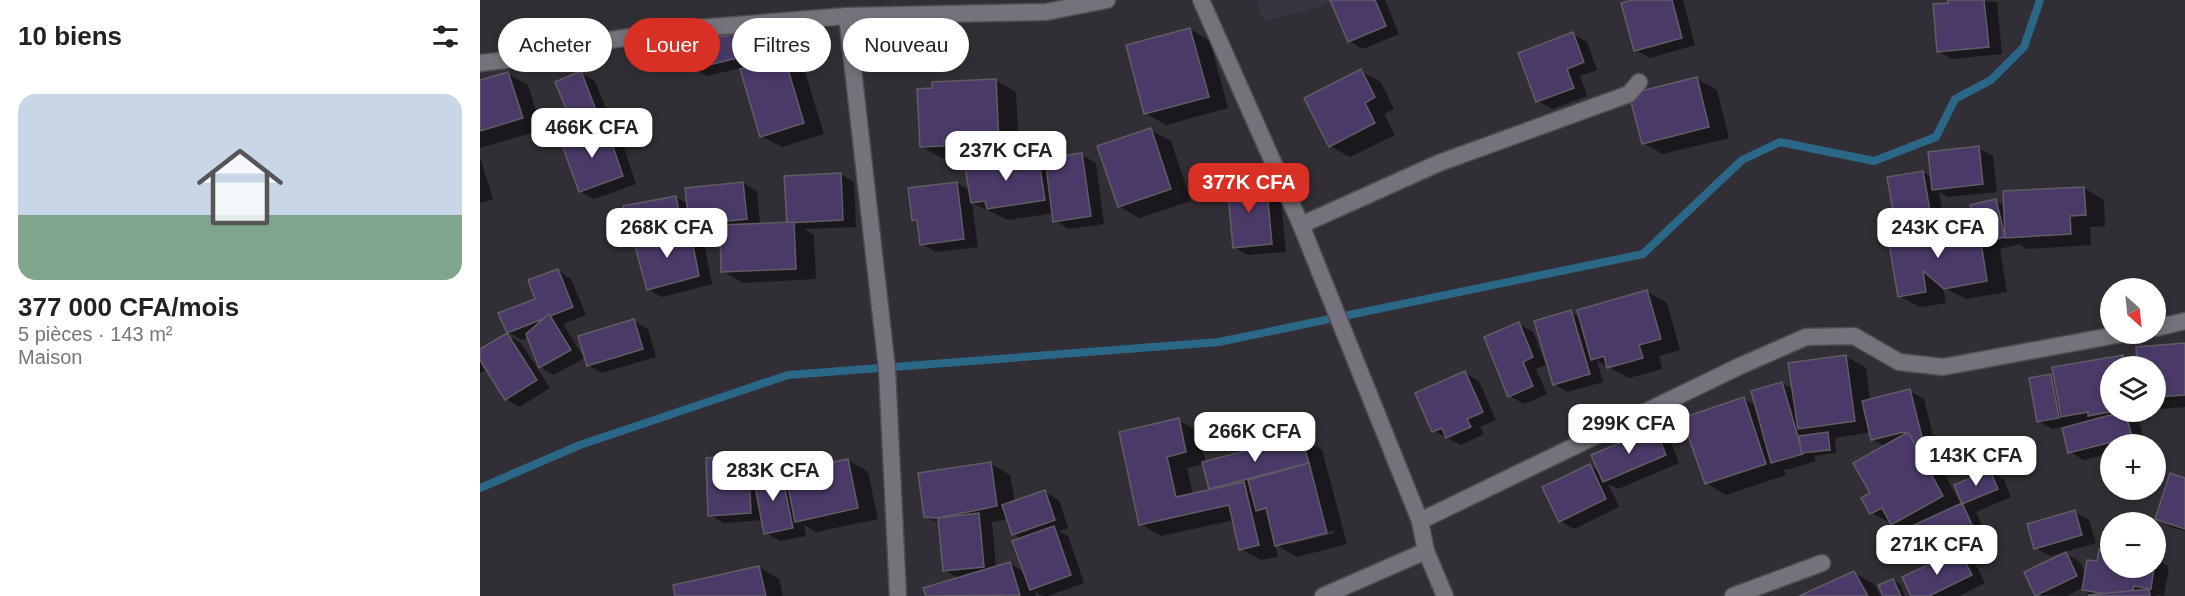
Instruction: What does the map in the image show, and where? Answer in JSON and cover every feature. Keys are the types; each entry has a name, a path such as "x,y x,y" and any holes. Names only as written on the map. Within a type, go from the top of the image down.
{"street":[{"path":"480,63 549,55 575,45 686,29 847,16 1046,12 1107,0"},
{"path":"1201,0 1301,225 1420,521 1426,551 1445,596"},
{"path":"1213,0 1225,52"},
{"path":"847,16 887,369 898,596"},
{"path":"1301,225 1439,163 1629,93 1639,82"},
{"path":"2166,325 2185,321"},
{"path":"1420,521 1740,366 1806,337 1854,336 1899,362 1943,367 2100,338"},
{"path":"1323,596 1426,551"},
{"path":"1733,596 1822,563"}],"shaded area":[{"path":"1256,0 1345,0 1264,21"}],"building":[{"path":"1330,0 1375,0 1386,26 1348,42"},
{"path":"1632,0 1672,0 1682,38 1634,51 1621,3"},
{"path":"1948,0 1984,0 1989,47 1937,52 1933,4 1948,3"},
{"path":"1190,28 1209,97 1144,114 1126,45"},
{"path":"1573,32 1584,62 1567,69 1574,88 1536,102 1518,53"},
{"path":"732,34 732,59 720,62 720,37"},
{"path":"1361,69 1375,97 1365,103 1375,123 1329,147 1304,98"},
{"path":"508,72 523,118 480,131 480,80"},
{"path":"581,72 599,118 574,128 555,82"},
{"path":"741,72 789,72 804,123 760,137"},
{"path":"1697,77 1709,127 1642,144 1629,94"},
{"path":"996,79 999,142 969,144 969,138 944,140 944,146 920,147 917,89 932,88 932,82"},
{"path":"606,126 623,176 579,192 561,142"},
{"path":"1151,128 1171,189 1118,207 1097,146"},
{"path":"1979,146 1983,184 1932,190 1928,152"},
{"path":"1082,153 1091,216 1053,222 1045,158"},
{"path":"1038,155 1045,200 987,209 985,201 971,203 965,167"},
{"path":"1923,171 1931,217 1895,223 1887,177"},
{"path":"841,173 843,220 787,223 784,176"},
{"path":"1266,179 1272,244 1233,248 1227,183"},
{"path":"743,182 747,219 689,225 685,188"},
{"path":"957,182 964,239 920,245 917,220 912,220 908,188"},
{"path":"2084,187 2086,215 2070,216 2071,234 2005,238 2003,191"},
{"path":"676,196 682,230 629,240 623,206"},
{"path":"1996,199 2005,237 1979,244 1970,205"},
{"path":"794,222 796,269 721,272 720,225"},
{"path":"1978,223 1987,281 1944,289 1923,271 1926,292 1898,297 1888,238"},
{"path":"689,225 699,276 647,290 634,243 682,230"},
{"path":"558,269 573,307 507,333 498,313 535,299 528,280"},
{"path":"1647,290 1661,339 1639,345 1643,358 1607,368 1604,356 1591,360 1577,310"},
{"path":"1571,310 1590,374 1553,385 1534,321"},
{"path":"549,314 571,350 539,368 526,334"},
{"path":"634,319 643,349 587,366 578,336"},
{"path":"1519,322 1533,357 1523,362 1533,386 1508,397 1484,337"},
{"path":"507,333 537,380 505,400 480,360 480,349"},
{"path":"2185,343 2185,395 2166,396 2166,356 2136,356 2136,347"},
{"path":"1846,355 1855,421 1798,429 1788,363"},
{"path":"2100,359 2100,414 2088,416 2088,412 2061,417 2052,367"},
{"path":"1465,371 1483,412 1467,419 1471,427 1446,438 1442,428 1432,432 1415,393"},
{"path":"2051,374 2059,418 2037,422 2029,378"},
{"path":"1782,382 1803,454 1771,463 1751,391"},
{"path":"1910,389 1925,449 1909,453 1904,432 1871,440 1862,401"},
{"path":"1744,397 1766,464 1705,484 1682,418"},
{"path":"1179,418 1186,452 1167,457 1176,497 1244,482 1259,545 1239,550 1229,505 1139,525 1119,432"},
{"path":"2100,418 2100,422 2128,422 2131,434 2100,434 2100,445 2068,453 2062,428"},
{"path":"1655,428 1666,455 1603,482 1591,455"},
{"path":"1828,432 1830,450 1801,453 1799,436"},
{"path":"1908,432 1943,496 1891,525 1882,508 1870,514 1861,498 1870,493 1853,463"},
{"path":"1301,437 1309,463 1209,489 1202,462"},
{"path":"748,455 751,513 708,516 706,458"},
{"path":"848,459 858,508 795,522 785,472"},
{"path":"991,462 997,506 938,518 924,517 918,473"},
{"path":"1309,463 1327,533 1275,546 1266,508 1256,511 1248,480"},
{"path":"1590,464 1606,499 1559,522 1542,487"},
{"path":"781,470 793,528 764,534 753,476"},
{"path":"1990,470 1998,489 1962,504 1954,485"},
{"path":"2170,473 2185,478 2185,529 2166,523 2166,512 2157,512 2161,500 2166,500 2166,485"},
{"path":"1045,490 1055,520 1012,535 1002,505"},
{"path":"1962,503 1972,525 1913,552 1903,530"},
{"path":"2075,510 2082,535 2034,549 2027,524"},
{"path":"979,513 984,567 943,571 938,518"},
{"path":"1054,526 1071,575 1030,590 1012,541"},
{"path":"2100,549 2100,578 2152,578 2151,589 2134,586 2132,596 2082,590 2087,560 2097,561"},
{"path":"1959,550 1972,575 1929,596 1911,596 1902,577"},
{"path":"2066,552 2077,576 2035,596 2024,572"},
{"path":"1010,562 1020,595 926,596 923,588"},
{"path":"759,566 766,596 675,596 673,585"},
{"path":"1854,571 1868,596 1799,596"},
{"path":"1893,579 1901,596 1883,596 1878,585"},
{"path":"2149,589 2150,596 2089,596 2089,595"}],"waterway":[{"path":"480,488 580,445 788,375 1219,342 1643,254 1742,160 1780,142 1874,161 1936,137 1955,99 1991,80 2024,47 2040,0"}]}
